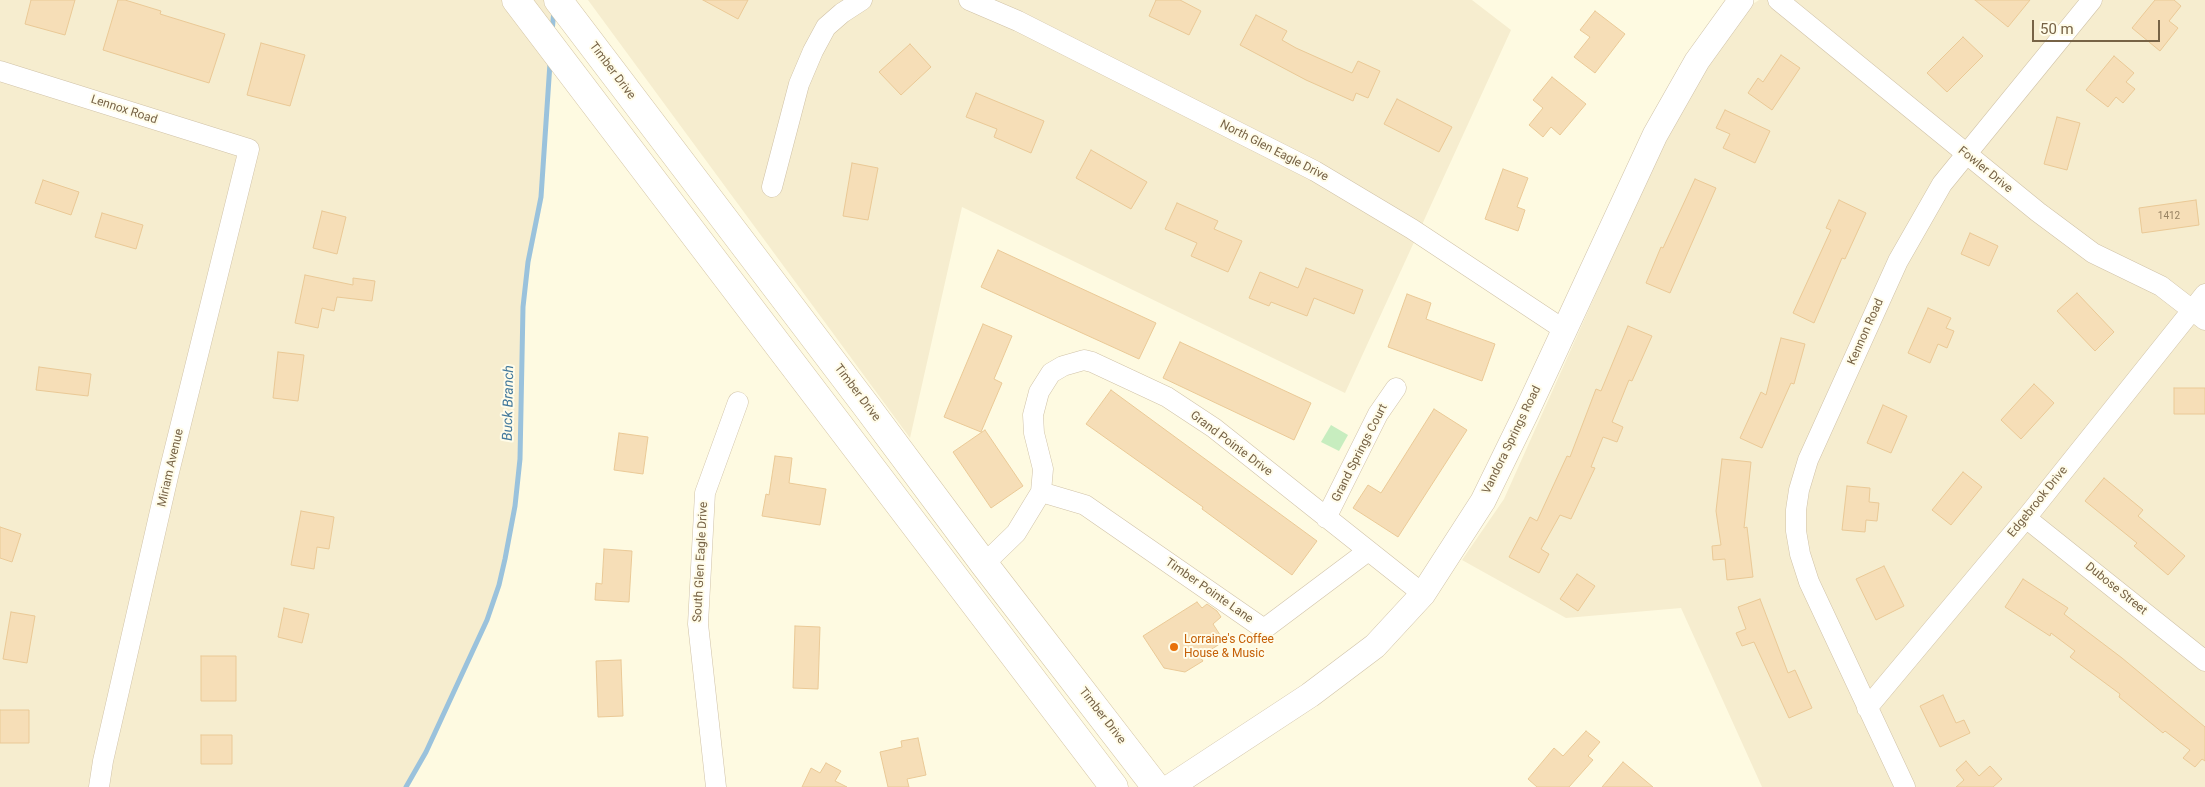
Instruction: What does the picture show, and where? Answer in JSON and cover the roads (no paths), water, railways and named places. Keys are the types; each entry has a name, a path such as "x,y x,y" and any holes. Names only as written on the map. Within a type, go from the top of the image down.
{"main road":[{"path":"516,0 1114,787"},
{"name":"Timber Drive","path":"558,0 984,564 1156,787"}],"street":[{"path":"772,187 799,84 813,51 826,28 842,13 862,0"},
{"name":"North Glen Eagle Drive","path":"969,0 1018,21 1315,171 1412,229 1563,329"},
{"name":"Vandora Springs Road","path":"1170,787 1310,695 1375,646 1423,594 1483,501 1526,413 1563,329 1654,135 1696,61 1741,0"},
{"name":"Fowler Drive","path":"1778,0 2038,212 2094,253 2161,286 2198,315"},
{"name":"Kennon Road","path":"1905,787 1809,582 1800,554 1796,510 1799,490 1808,460 1898,261 1942,184 2092,0"},
{"name":"Lennox Road","path":"0,71 249,149"},
{"name":"Miriam Avenue","path":"99,787 103,761 169,472 249,149"},
{"name":"Edgebrook Drive","path":"1867,708 2198,315 2205,294"},
{"name":"Grand Pointe Drive","path":"984,564 1016,533 1041,492 1043,469 1034,433 1033,415 1039,392 1051,373 1063,366 1084,360 1167,397 1214,428 1423,594"},
{"name":"Grand Springs Court","path":"1326,518 1378,414 1396,388"},
{"name":"South Glen Eagle Drive","path":"716,787 698,624 705,493 738,402"},
{"name":"Timber Pointe Lane","path":"1041,492 1085,505 1264,629 1368,551"},
{"name":"Dubose Street","path":"2026,518 2205,660"}],"waterway":[{"name":"Buck Branch","path":"552,32 554,10"},
{"name":"Buck Branch","path":"406,787 426,752 487,620 499,585 505,559 515,506 520,459 523,307 528,262 541,197 550,63"}],"place":[{"name":"Lorraine's Coffee House & Music","path":"1174,647"}]}
